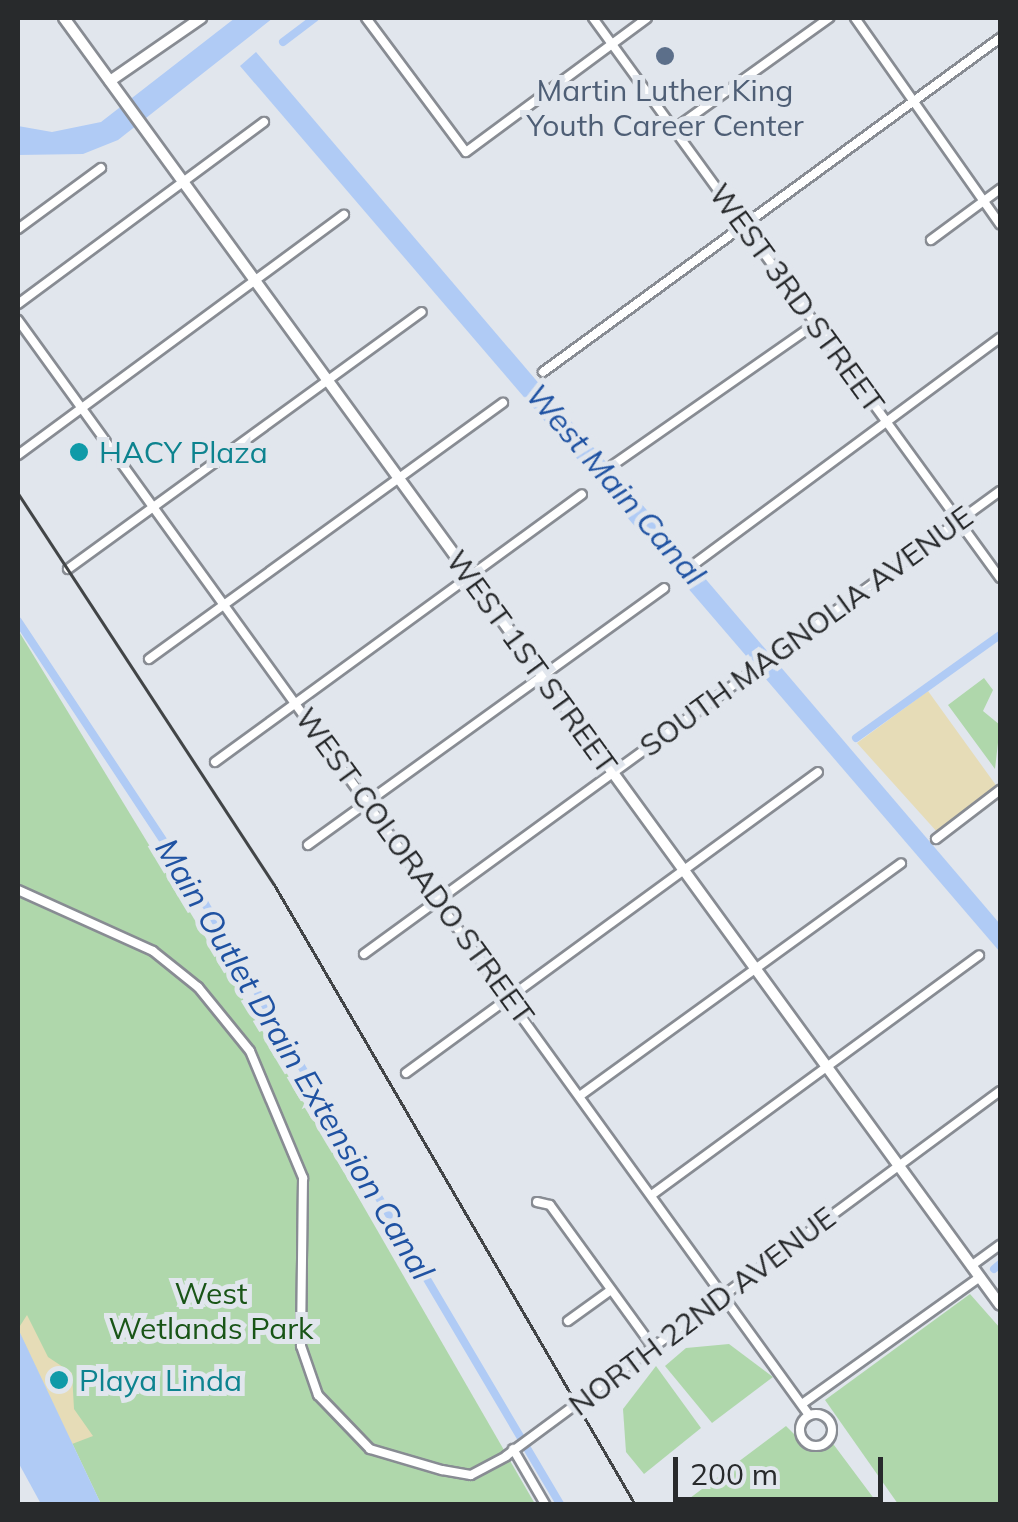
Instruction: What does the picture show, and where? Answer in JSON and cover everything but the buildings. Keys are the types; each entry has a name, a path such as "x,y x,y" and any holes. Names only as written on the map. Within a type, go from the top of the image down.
{"main road":[{"name":"WEST 1ST STREET","path":"64,18 1000,1305"},
{"path":"110,81 201,18"}],"street":[{"path":"366,18 466,152 647,18"},
{"name":"WEST 3RD STREET","path":"592,18 959,520 997,565 1000,578"},
{"path":"674,130 828,18"},
{"path":"855,18 1000,224"},
{"path":"543,372 1000,38"},
{"path":"18,304 264,122"},
{"path":"18,230 100,168"},
{"path":"931,240 1000,189"},
{"path":"18,454 344,215"},
{"path":"68,569 422,312"},
{"name":"WEST COLORADO STREET","path":"18,320 581,1094 809,1415"},
{"path":"613,465 815,324"},
{"path":"697,562 1000,338"},
{"path":"149,660 503,403"},
{"name":"SOUTH MAGNOLIA AVENUE","path":"364,954 770,654 1000,491"},
{"path":"215,762 582,494"},
{"path":"308,845 664,588"},
{"path":"406,1073 818,772"},
{"path":"936,839 1000,790"},
{"path":"581,1094 901,863"},
{"name":"NORTH 22ND AVENUE","path":"18,890 153,951 250,1051 302,1178 301,1346 340,1426 370,1449 442,1470 471,1474 506,1456 1000,1091"},
{"path":"653,1194 979,956"},
{"path":"537,1202 550,1205 652,1346"},
{"path":"971,1266 1000,1245"},
{"path":"802,1404 980,1278"},
{"path":"568,1321 611,1290"},
{"path":"812,1396 826,1418 830,1435 814,1445 800,1431 809,1415 826,1418"},
{"path":"514,1449 545,1504"}],"green space":[{"name":"West Wetlands Park","path":"18,630 263,1032 535,1504 101,1504 18,1329"},
{"path":"984,678 993,690 983,711 1000,725 995,769 948,705"},
{"path":"970,1294 1000,1328 1000,1504 898,1504 825,1400"},
{"path":"729,1344 773,1377 712,1423 665,1366 686,1348"},
{"path":"656,1366 701,1428 644,1474 626,1452 623,1409"},
{"path":"786,1426 806,1446 831,1441 878,1504 682,1504"}],"sand":[{"path":"928,691 998,788 938,833 857,743"},
{"name":"Playa Linda","path":"27,1315 48,1357 72,1373 74,1409 93,1436 72,1444 18,1329"}],"water":[{"path":"235,18 273,18 118,140 83,154 18,155 18,126 52,132 101,122"},
{"name":"West Main Canal","path":"256,52 1000,924 1000,952 240,66"},
{"path":"18,1329 101,1504 41,1504 18,1462"}],"waterway":[{"path":"283,42 315,18"},
{"name":"Main Outlet Drain Extension Canal","path":"18,621 204,902 560,1504"},
{"path":"856,738 1000,635"},
{"path":"994,1269 1000,1264"}],"railway":[{"path":"18,493 274,884 635,1504"}],"place":[{"name":"Martin Luther King Youth Career Center","path":"665,56"},
{"name":"HACY Plaza","path":"79,452"},
{"name":"Playa Linda","path":"59,1380"}]}
